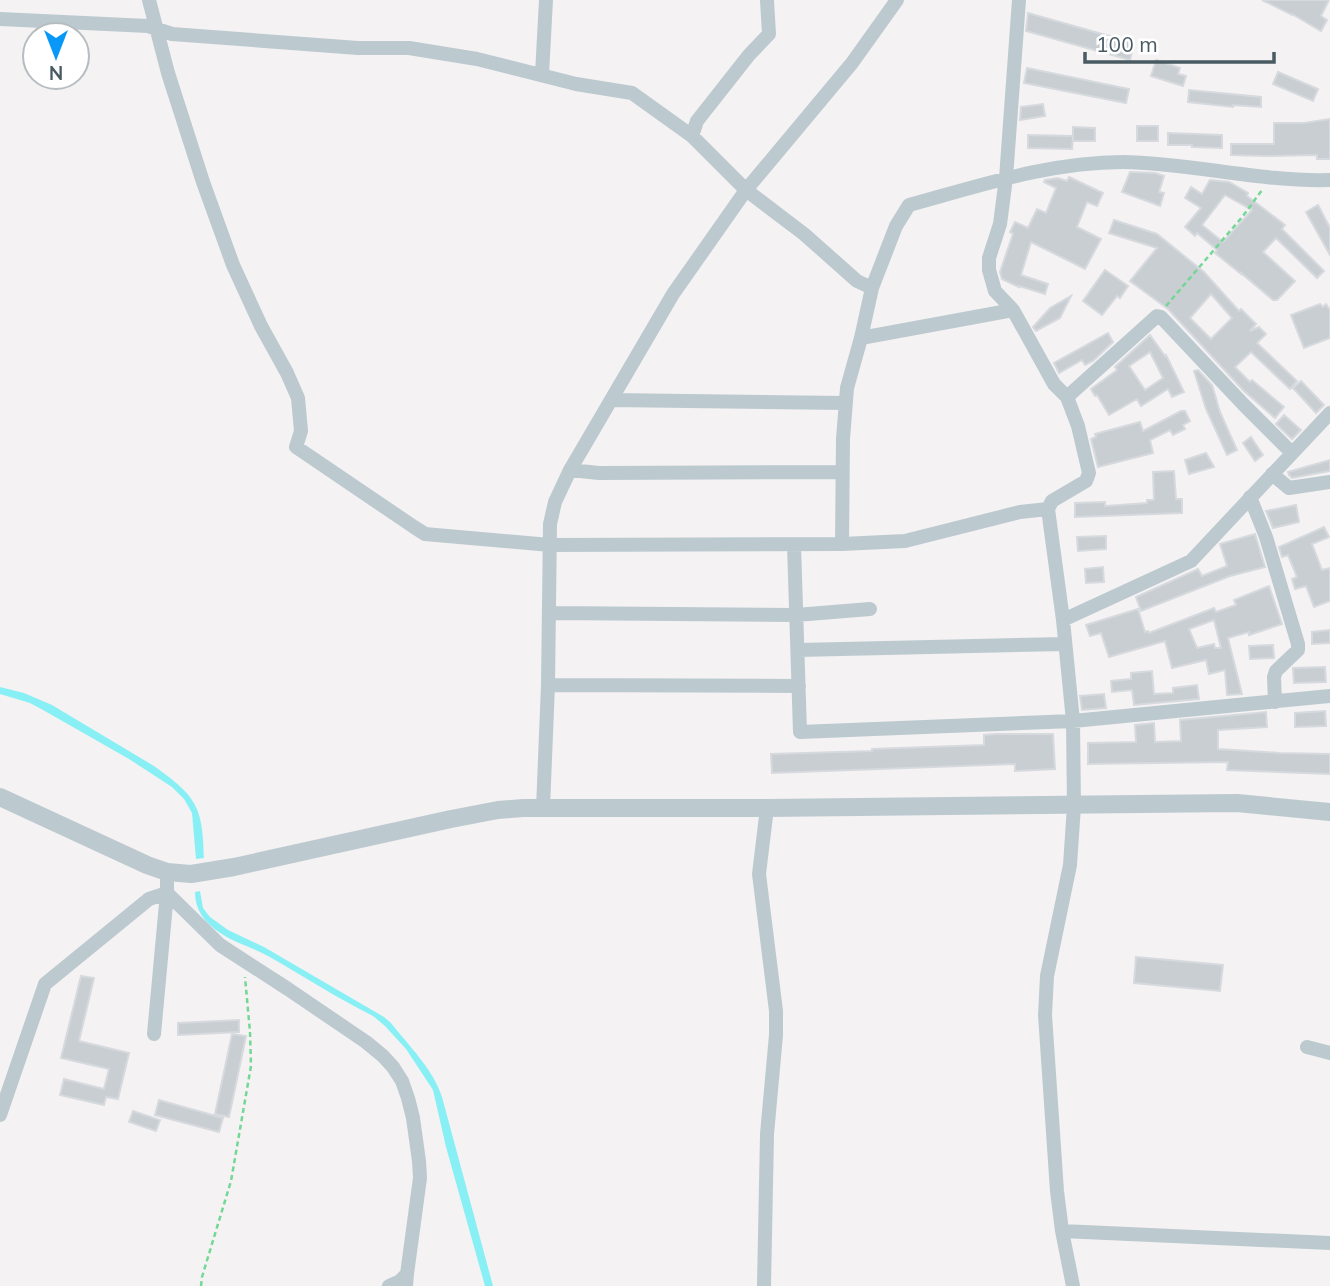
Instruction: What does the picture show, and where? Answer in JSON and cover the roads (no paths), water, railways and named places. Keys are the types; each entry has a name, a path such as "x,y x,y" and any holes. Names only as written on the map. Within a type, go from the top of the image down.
{"street":[{"path":"149,0 155,28 233,265 298,398 301,431 296,447 425,534 551,545 842,544 905,541 1020,512 1048,509"},
{"path":"542,74 546,0"},
{"path":"692,136 697,121 769,34 767,0"},
{"path":"543,808 550,613 550,524 555,502 570,470 673,293 746,190 852,63 897,0"},
{"path":"1019,0 1006,178 1000,224 989,257 989,270 995,291 1013,310 1054,384 1067,397 1078,426 1089,472 1086,481 1052,501 1048,509 1073,721 1074,806 1070,865 1047,975 1045,1015 1057,1191 1073,1286"},
{"path":"0,19 155,28 172,34 358,48 409,48 477,59 576,84 632,93 692,136 746,190 804,234 857,281 872,288"},
{"path":"842,544 843,439 847,388 872,288 896,226 909,205 1026,173 1056,167 1121,162 1268,178 1330,180"},
{"path":"861,338 1013,310"},
{"path":"1067,397 1157,316 1161,317 1292,453"},
{"path":"611,400 845,403"},
{"path":"1063,620 1191,561 1330,413"},
{"path":"570,470 599,473 842,472"},
{"path":"1272,474 1289,488 1330,482"},
{"path":"1250,497 1269,548 1298,644 1298,650 1276,671 1275,702"},
{"path":"794,545 800,732 1073,721 1330,696"},
{"path":"550,613 796,615 870,609"},
{"path":"798,650 1065,644"},
{"path":"548,685 799,686"},
{"path":"0,797 147,865 167,872 200,873 498,810 1237,803 1330,812"},
{"path":"764,1286 767,1133 776,1035 776,1011 760,874 767,808"},
{"path":"154,1034 167,872"},
{"path":"167,893 219,945 366,1042 383,1056 402,1081 413,1118 421,1178 407,1280 389,1286"},
{"path":"0,1115 45,984 149,899 167,893"},
{"path":"1307,1047 1330,1053"},
{"path":"1062,1231 1330,1243"}],"water":[{"path":"0,687 24,693 52,705 154,766 179,786 199,814 204,858 196,859 192,813 184,799 172,787 43,710 0,694"},
{"path":"200,891 203,908 210,917 228,930 264,947 384,1017 420,1058 442,1097 493,1286 485,1286 433,1090 406,1049 373,1016 268,956 231,939 206,922 196,901 195,892"}]}
